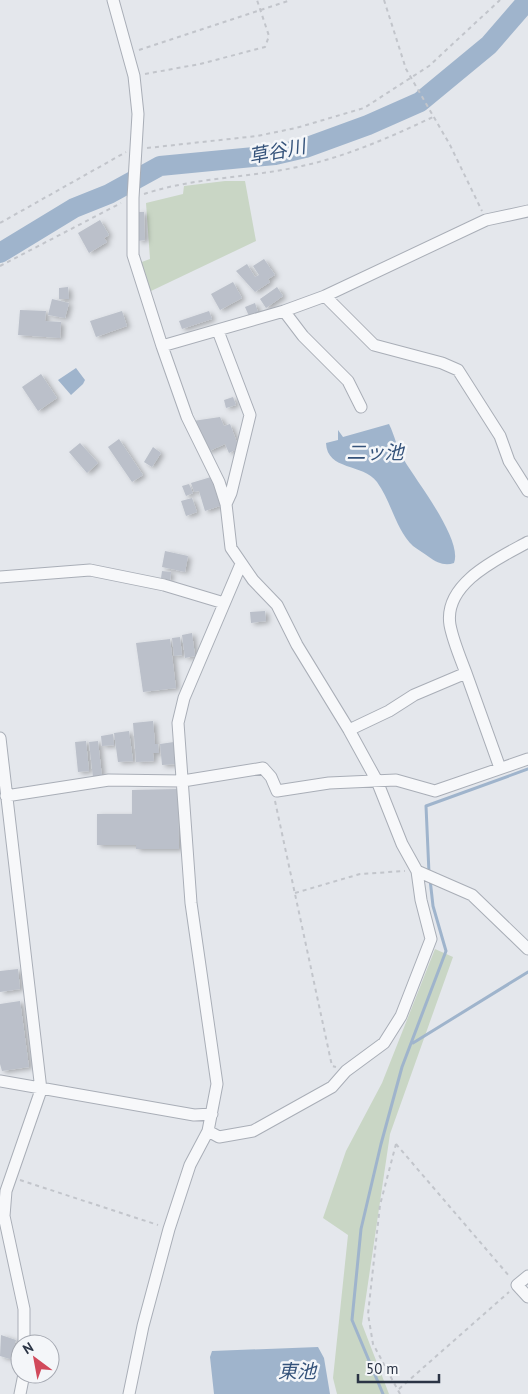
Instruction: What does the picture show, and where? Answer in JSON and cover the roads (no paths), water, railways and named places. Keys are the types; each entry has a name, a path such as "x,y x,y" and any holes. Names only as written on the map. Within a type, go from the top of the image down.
{"street":[{"path":"113,0 134,76 138,114 133,198 133,255 162,346 187,417 219,482 226,504 231,548 241,564 277,606 297,645 349,730 377,781 402,844 417,871 421,900 431,939 401,1016 384,1043 346,1071 332,1087 253,1131 219,1137 208,1131"},
{"path":"162,346 284,311 325,296 486,220 528,211"},
{"path":"325,296 374,345 442,363 458,370 500,436 509,461 528,491"},
{"path":"284,311 304,336 348,381 360,407"},
{"path":"218,331 250,415 231,492 226,504"},
{"path":"500,768 449,623 453,602 462,586 484,566 528,542"},
{"path":"129,1394 143,1326 169,1229 190,1165 208,1131 217,1084 191,903 178,723 184,698 241,564"},
{"path":"0,576 90,570 164,585 224,603"},
{"path":"349,730 389,711 414,695 466,673"},
{"path":"0,738 29,972 41,1090 6,1190 4,1216 24,1309 24,1334"},
{"path":"6,796 109,780 183,781 263,768 271,777 277,791 329,783 396,780 436,791 528,759"},
{"path":"417,871 472,895 528,949"},
{"path":"0,1081 41,1090 194,1115 212,1114"},
{"path":"528,1276 518,1285 528,1297"}],"water":[{"path":"76,368 85,380 71,395 58,380"},
{"name":"二ッ池","path":"389,424 402,456 446,526 455,553 454,563 444,564 438,562 413,546 402,532 377,482 363,472 339,463 328,452 326,443 338,440 338,430 343,437"},
{"name":"東池","path":"318,1347 324,1358 330,1394 214,1394 210,1357 212,1351"}],"waterway":[{"name":"草谷川","path":"0,253 74,208 109,194 160,166 275,155 305,148 368,125 420,102 489,45 528,0"},
{"path":"429,873 426,806 528,769"},
{"path":"383,1394 352,1320 361,1229 381,1144 402,1067 446,951 433,906 430,879"},
{"path":"413,1043 528,972"}]}
